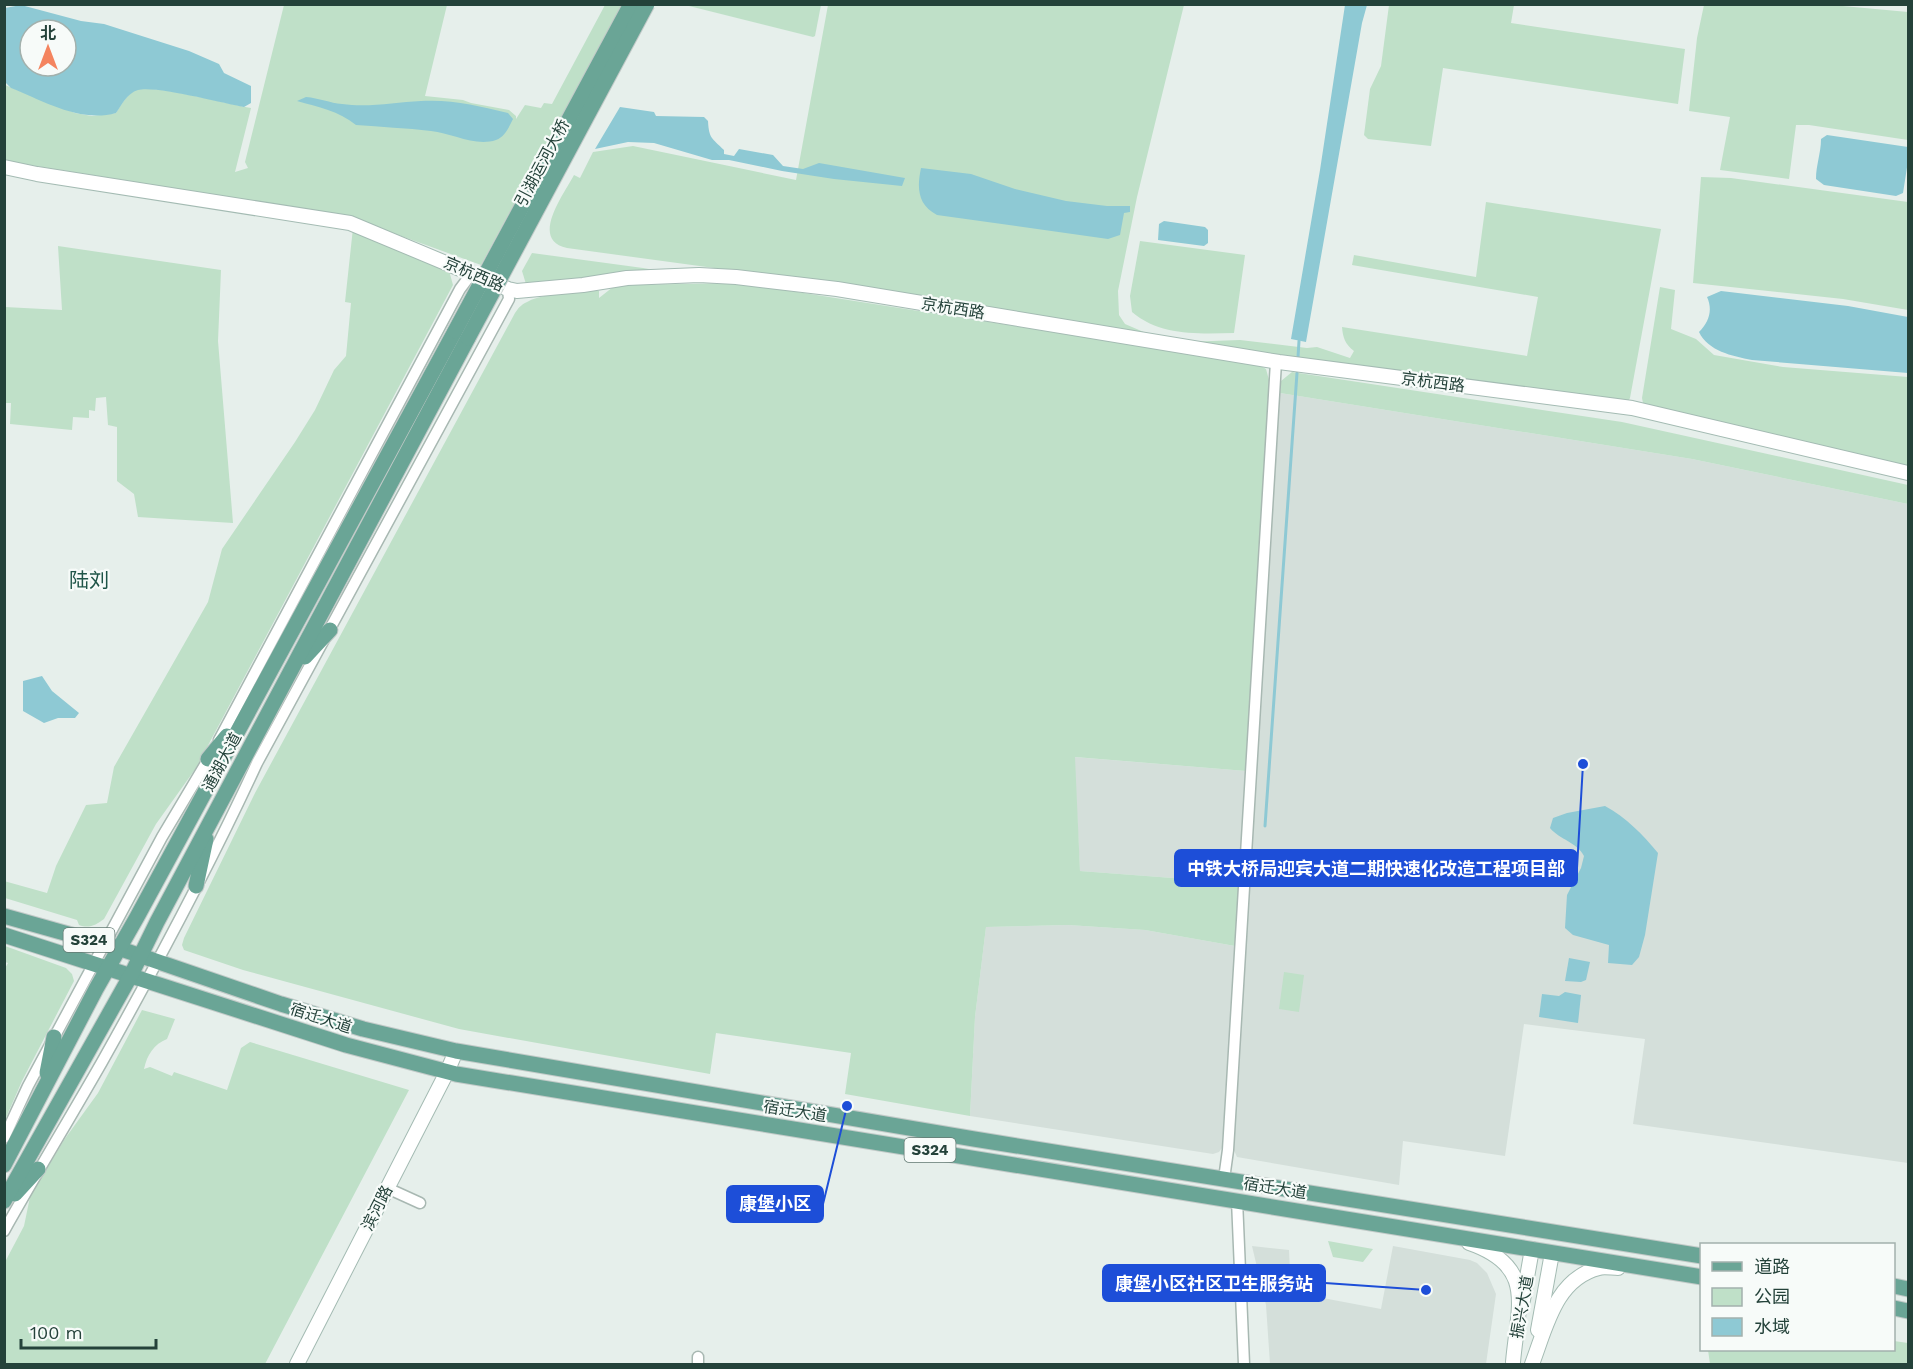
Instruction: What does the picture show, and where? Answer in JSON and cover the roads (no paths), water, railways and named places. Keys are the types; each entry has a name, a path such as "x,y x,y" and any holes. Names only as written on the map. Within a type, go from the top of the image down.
{"main road":[{"name":"引湖运河大桥","path":"462,335 631,4"},
{"name":"引湖运河大桥","path":"462,335 647,4"},
{"name":"京杭西路","path":"4,167 350,223 517,291 653,276 736,277 837,289 1276,362 1632,408 1908,473"},
{"name":"通湖大道","path":"4,1203 91,1045 138,978 141,956 172,893 290,672 462,335"},
{"name":"通湖大道","path":"4,1166 73,1032 112,946 155,884 245,717 462,335"},
{"path":"290,672 330,630"},
{"path":"208,759 245,717"},
{"path":"196,886 202,865 207,828"},
{"path":"155,884 158,892 166,895 172,893"},
{"name":"宿迁大道","path":"4,916 112,946 281,1004 363,1029 456,1051 1700,1256"},
{"name":"宿迁大道","path":"4,935 346,1045 447,1072 1700,1277"},
{"path":"73,1032 83,1026 91,1026 94,1034 91,1045"},
{"path":"45,1088 54,1037"},
{"name":"滨河路","path":"297,1365 456,1051"},
{"path":"4,1203 38,1169"},
{"path":"1429,1232 1494,1253 1512,1270 1519,1300 1513,1363"},
{"name":"振兴大道","path":"1513,1363 1532,1249"},
{"name":"振兴大道","path":"1532,1365 1552,1253"},
{"path":"1532,1365 1556,1302 1567,1286 1582,1275 1600,1268 1653,1269"}],"street":[{"path":"112,946 162,837 208,759 460,289 472,273"},
{"path":"4,1231 102,1062 138,978 156,961 227,828 257,763 510,299 508,289"},
{"path":"1224,1179 1230,1126 1276,362"},
{"path":"4,1138 54,1037 101,966"},
{"path":"387,1188 420,1203"},
{"path":"1237,1200 1244,1365"}],"water":[{"path":"21,5 70,18 18,18 18,78 78,78 78,20 104,24 189,51 219,64 224,73 251,86 251,103 244,107 173,92 146,89 131,94 116,113 89,115 49,104 11,88 5,82 5,8"},
{"path":"1345,5 1367,5 1306,342 1291,339"},
{"path":"306,97 352,105 454,102 508,113 513,119 502,137 480,142 439,132 356,125 335,113 297,101"},
{"path":"620,107 654,112 656,116 704,117 708,121 710,135 724,150 724,154 734,156 739,149 773,155 783,166 803,169 819,163 905,178 902,186 834,179 729,160 712,160 654,143 628,142 595,149"},
{"path":"1827,135 1908,147 1903,193 1896,196 1824,185 1816,179 1821,139"},
{"path":"921,168 971,174 1015,189 1066,201 1130,206 1130,212 1124,213 1120,235 1108,239 937,215 930,211 922,201 919,189"},
{"path":"1164,221 1205,227 1208,230 1208,243 1204,246 1158,240 1159,224"},
{"path":"1721,291 1848,306 1908,317 1908,373 1752,360 1721,352 1708,344 1699,332 1709,316 1710,307 1707,297"},
{"path":"42,676 52,691 79,713 75,718 58,718 44,723 23,711 23,681"},
{"path":"1605,806 1634,827 1658,853 1645,935 1639,957 1632,965 1608,963 1609,945 1573,935 1565,928 1567,895 1581,868 1584,856 1577,847 1550,828 1553,818"},
{"path":"1569,958 1590,962 1586,980 1565,981"},
{"path":"1565,992 1581,995 1578,1023 1539,1017 1542,994 1559,996"}],"waterway":[{"path":"1298,357 1299,341"},
{"path":"1265,826 1297,373"}],"place":[{"name":"中铁大桥局迎宾大道二期快速化改造工程项目部","path":"1583,764"},
{"name":"康堡小区","path":"847,1106"},
{"name":"康堡小区社区卫生服务站","path":"1426,1290"}],"district":[{"name":"陆刘","path":"89,580"}]}
